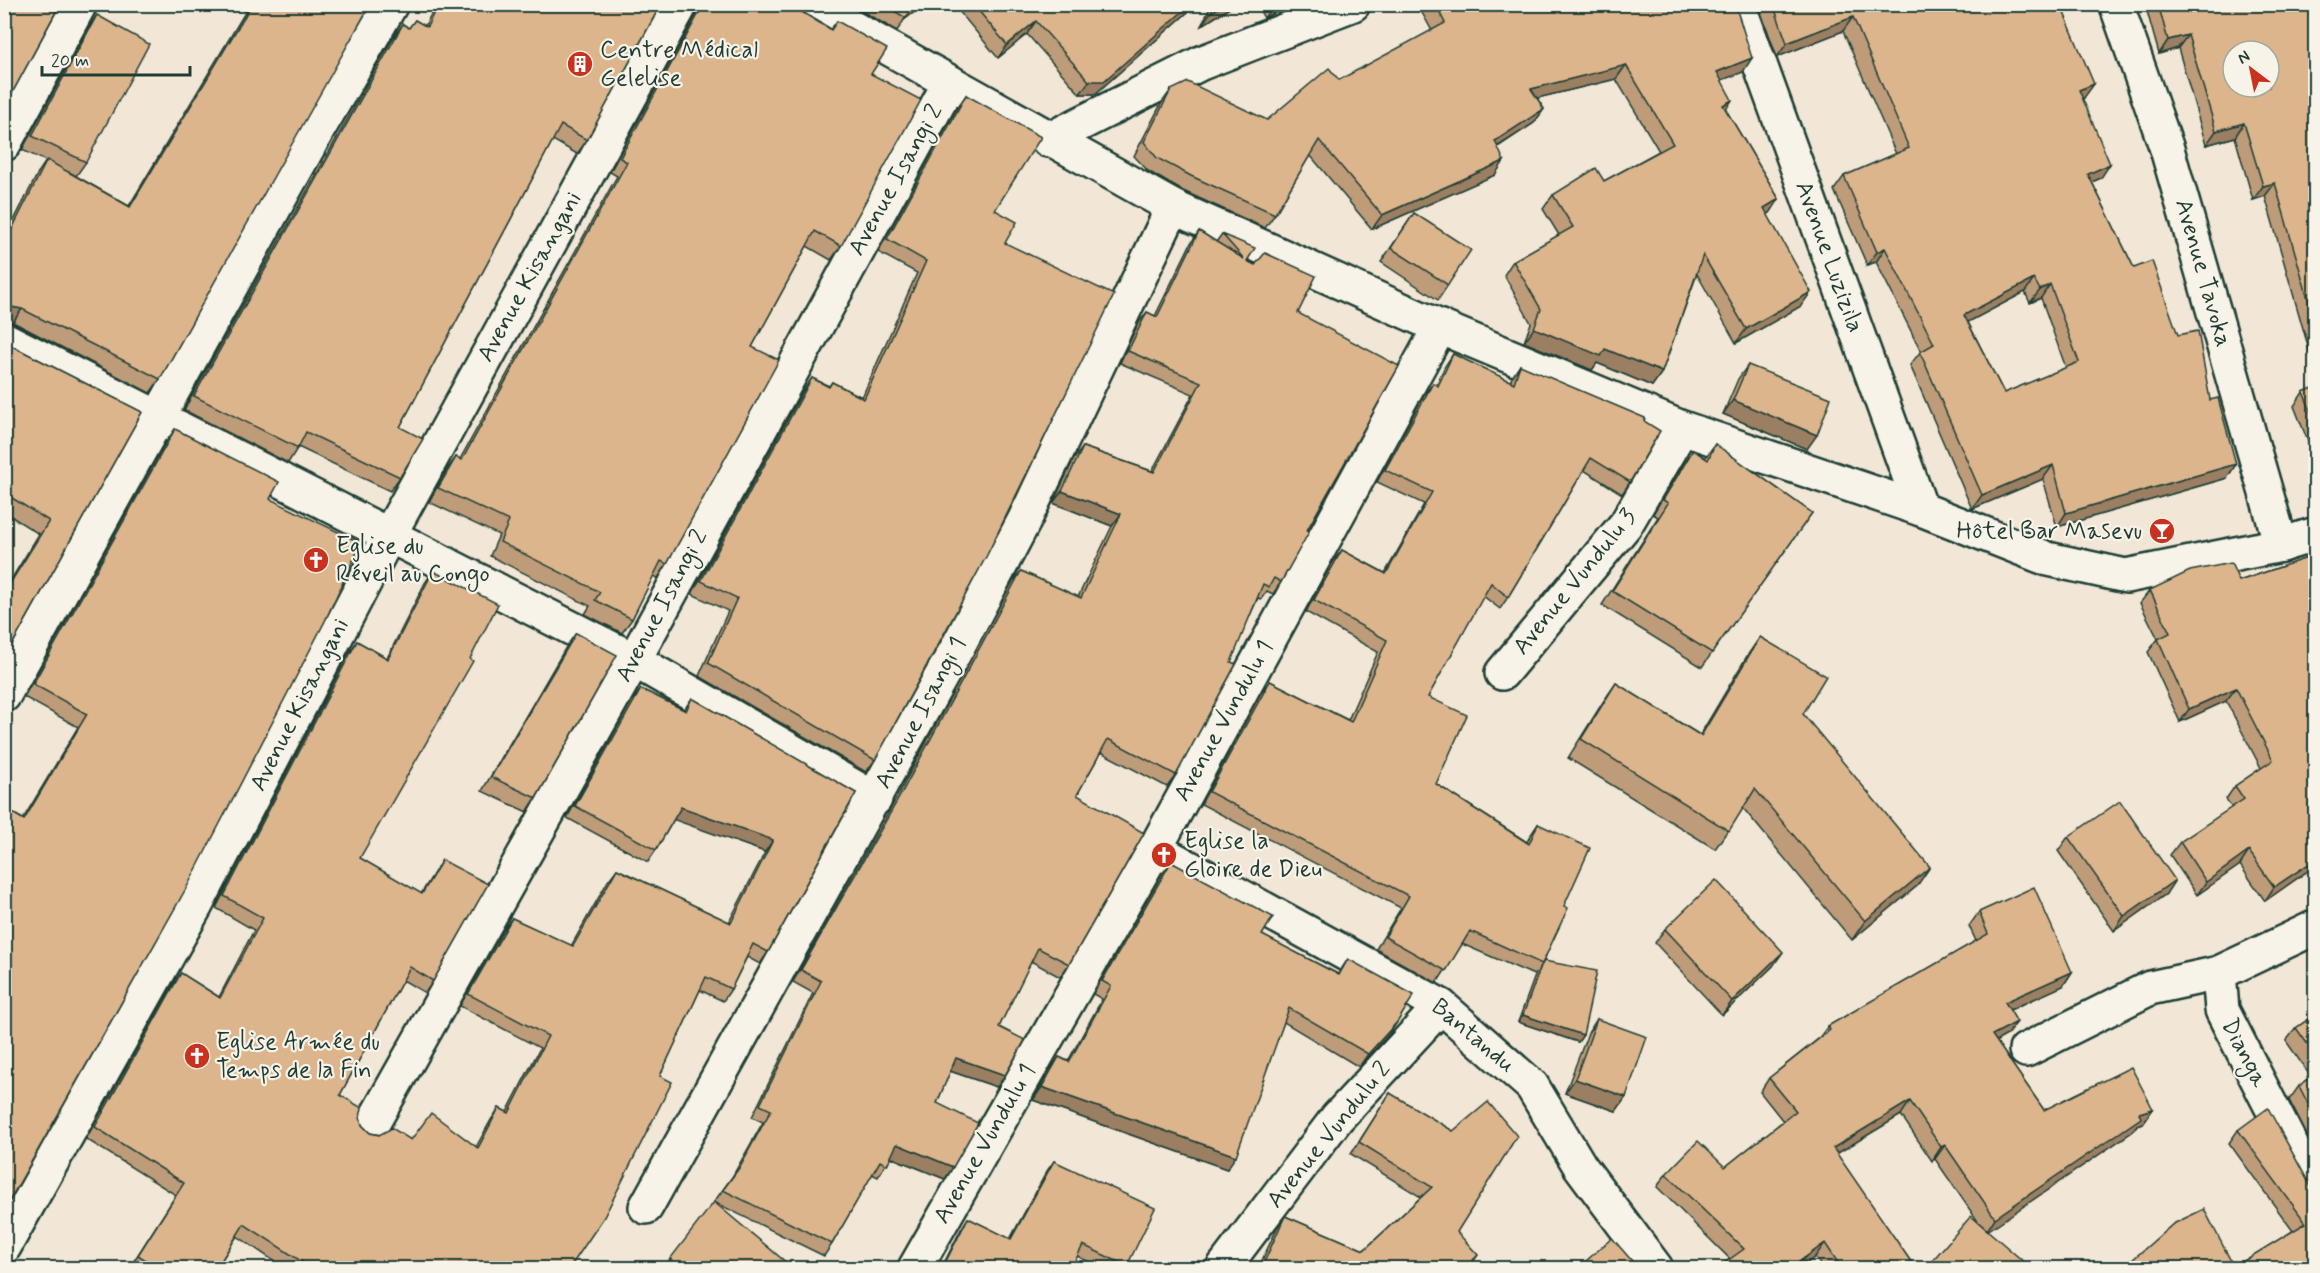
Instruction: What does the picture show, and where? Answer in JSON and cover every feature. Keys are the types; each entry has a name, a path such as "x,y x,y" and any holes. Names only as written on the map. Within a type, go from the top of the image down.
{"street":[{"path":"4,144 80,4"},
{"path":"4,695 316,133 391,4"},
{"name":"Avenue Kisangani","path":"4,1247 195,907 388,537 681,4"},
{"path":"810,4 1048,140 1173,207 1440,327 1682,428 1921,509 2048,559 2126,576 2281,544 2316,534"},
{"path":"1048,140 1201,63 1353,4"},
{"name":"Avenue Luzizila","path":"1738,4 1921,509"},
{"name":"Avenue Tavoka","path":"2116,4 2167,149 2281,544"},
{"name":"Avenue Isangi 2","path":"370,1128 634,660 950,82"},
{"name":"Avenue Isangi 1","path":"646,1207 875,799 1024,521 1173,207"},
{"name":"Avenue Vundulu 1","path":"915,1269 1155,849 1440,327"},
{"path":"4,339 160,417 388,537 634,660 875,799"},
{"name":"Avenue Vundulu 3","path":"1502,673 1626,524 1682,428"},
{"name":"Bantandu","path":"1155,849 1441,1006 1532,1086 1580,1166 1656,1269"},
{"path":"2026,1050 2150,988 2218,973 2316,927"},
{"name":"Dianga","path":"2218,973 2222,1010 2316,1194"},
{"name":"Avenue Vundulu 2","path":"1223,1269 1337,1118 1441,1006"}],"building":[{"path":"4,4 60,4 4,108"},
{"path":"252,4 370,5 160,379 22,309 12,307 4,310 4,237 7,239 47,160 130,207"},
{"path":"438,4 661,4 587,140 561,125 400,427 423,439 400,477 306,432 298,448 194,396 403,24 409,28 415,20 427,27"},
{"path":"704,4 789,4 831,30 837,21 887,49 871,74 921,100 841,246 815,231 752,347 779,360 667,564 661,561 632,619 595,600 600,592 500,542 509,521 438,488 456,457 462,460 627,162 620,158"},
{"path":"882,4 917,4 906,18"},
{"path":"973,4 1191,4 1104,81 1089,81 1036,21 1007,45"},
{"path":"1215,4 1224,4 1210,13"},
{"path":"1435,4 1735,4 1752,58 1717,72 1732,100 1723,105 1779,199 1764,208 1811,292 1746,329 1703,255 1662,372 1605,349 1601,356 1534,328 1541,309 1513,261 1573,227 1553,195 1596,168 1604,181 1673,144 1626,65 1531,89 1544,109 1495,141 1504,161 1382,215 1319,140 1275,214 1157,158 1144,142 1171,90 1188,82 1267,120 1329,68 1339,80 1445,23"},
{"path":"1773,4 2065,4 2066,7 2062,8 2094,84 2079,90 2110,164 2088,174 2134,268 2152,261 2178,335 2198,331 2210,400 2218,398 2236,464 2066,513 2053,465 1982,495 1920,352 1934,344 1885,248 1877,252 1844,176 1909,148 1853,17 1787,43","holes":["2034,279 2040,290 2050,284 2079,362 2004,393 1964,315"]},
{"path":"2158,4 2316,4 2316,326 2275,183 2263,186 2244,123 2216,131 2188,35 2168,40"},
{"path":"97,15 149,44 86,162 32,136"},
{"path":"966,95 1041,137 995,210 1017,222 1005,243 1114,295 987,555 875,760 708,663 737,598 701,581 812,378 829,387 832,382 864,399 926,261 887,239"},
{"path":"1414,213 1471,250 1448,285 1391,248"},
{"path":"1199,231 1244,259 1222,234 1255,248 1247,261 1255,265 1265,253 1316,276 1298,313 1399,366 1307,530 1309,532 1281,582 1274,578 1269,587 1263,584 1231,662 1236,664 1176,775 1108,739 1077,795 1144,833 1069,964 1038,948 999,1027 1025,1040 1005,1075 956,1058 937,1103 978,1123 953,1167 897,1144 887,1165 880,1161 832,1244 723,1190 739,1168 771,1110 760,1105 821,981 801,970 900,796 1021,571 1081,598 1121,514 1062,491 1083,447 1154,472 1201,382 1128,351 1147,312 1157,317"},
{"path":"4,342 142,412 4,659 4,593 49,521 4,493"},
{"path":"1453,354 1514,383 1520,365 1645,418 1644,421 1660,431 1630,482 1591,458 1508,597 1491,583 1428,697 1467,715 1436,784 1529,844 1538,824 1590,848 1564,906 1568,908 1542,964 1470,931 1446,971 1385,937 1409,896 1209,792 1270,681 1351,722 1387,640 1314,600 1342,550 1386,574 1432,492 1385,470 1433,383 1438,386"},
{"path":"1748,365 1831,398 1817,435 1733,400"},
{"path":"2316,387 2316,423 2303,392"},
{"path":"175,429 279,482 270,499 361,543 325,621 188,885 4,1210 4,808 24,820 87,714 33,684"},
{"path":"1715,444 1812,513 1712,653 1612,591 1668,503 1663,500 1693,450 1708,460"},
{"path":"2316,555 2316,859 2274,887 2249,851 2206,882 2180,842 2244,799 2235,786 2273,760 2236,688 2189,709 2158,639 2170,633 2150,590 2190,571 2231,563 2239,581"},
{"path":"433,571 498,604 470,659 473,661 360,858 422,894 442,860 488,884 433,981 410,967 340,1095 362,1108 360,1117 362,1125 370,1133 379,1135 392,1128 411,1140 431,1113 478,1148 499,1108 509,1113 548,1036 468,994 512,918 573,946 617,869 731,923 773,840 681,807 656,850 575,806 641,689 686,711 692,698 856,793 768,952 753,944 731,989 706,977 660,1076 672,1082 604,1217 569,1269 313,1269 244,1224 216,1269 160,1269 138,1255 184,1183 95,1127 181,973 220,998 263,918 224,896 357,641 388,659"},
{"path":"576,633 617,655 536,798 491,777"},
{"path":"1760,637 1826,676 1803,714 1930,867 1865,921 1755,789 1729,831 1581,739 1616,683 1701,736"},
{"path":"2120,801 2175,880 2124,916 2068,837"},
{"path":"1171,862 1273,917 1262,935 1339,975 1348,959 1414,995 1398,1021 1368,1054 1289,1008 1236,1156 1042,1087 1059,1057 1069,1062 1111,986 1102,981"},
{"path":"1716,880 1783,952 1732,1001 1665,929"},
{"path":"2034,887 2072,972 2005,1002 2017,1022 1992,1035 2044,1110 2131,1067 2153,1109 2139,1113 2141,1118 1995,1218 1945,1145 1941,1147 1910,1101 1833,1148 1916,1269 1842,1269 1825,1243 1789,1269 1716,1269 1744,1249 1666,1174 1698,1141 1725,1167 1796,1111 1769,1078 1830,1030 1828,1026 1988,934 1979,912"},
{"path":"1544,961 1597,971 1583,1035 1523,1015"},
{"path":"2316,1014 2316,1056 2296,1028"},
{"path":"1597,1019 1647,1037 1626,1097 1575,1079"},
{"path":"2316,1074 2316,1119 2299,1086"},
{"path":"1390,1093 1453,1131 1488,1102 1517,1136 1457,1232 1478,1255 1464,1269 1261,1269 1285,1216 1364,1250 1432,1187 1359,1142"},
{"path":"2268,1108 2316,1196 2316,1269 2122,1269 2173,1224 2204,1209 2234,1267 2306,1223 2238,1130"},
{"path":"1054,1161 1155,1208 1127,1266 1083,1245 1071,1269 956,1269 945,1263 968,1218 1011,1239"},
{"path":"714,1202 794,1269 683,1269 670,1259"},
{"path":"1971,1216 2032,1269 1925,1269"},
{"path":"1612,1238 1639,1269 1577,1269"}],"place":[{"name":"Centre Médical Gelelise","path":"580,64"},
{"name":"Hôtel Bar Masevu","path":"2162,531"},
{"name":"Eglise du Réveil au Congo","path":"316,560"},
{"name":"Eglise la Gloire de Dieu","path":"1164,855"},
{"name":"Eglise Armée du Temps de la Fin","path":"197,1056"}]}
